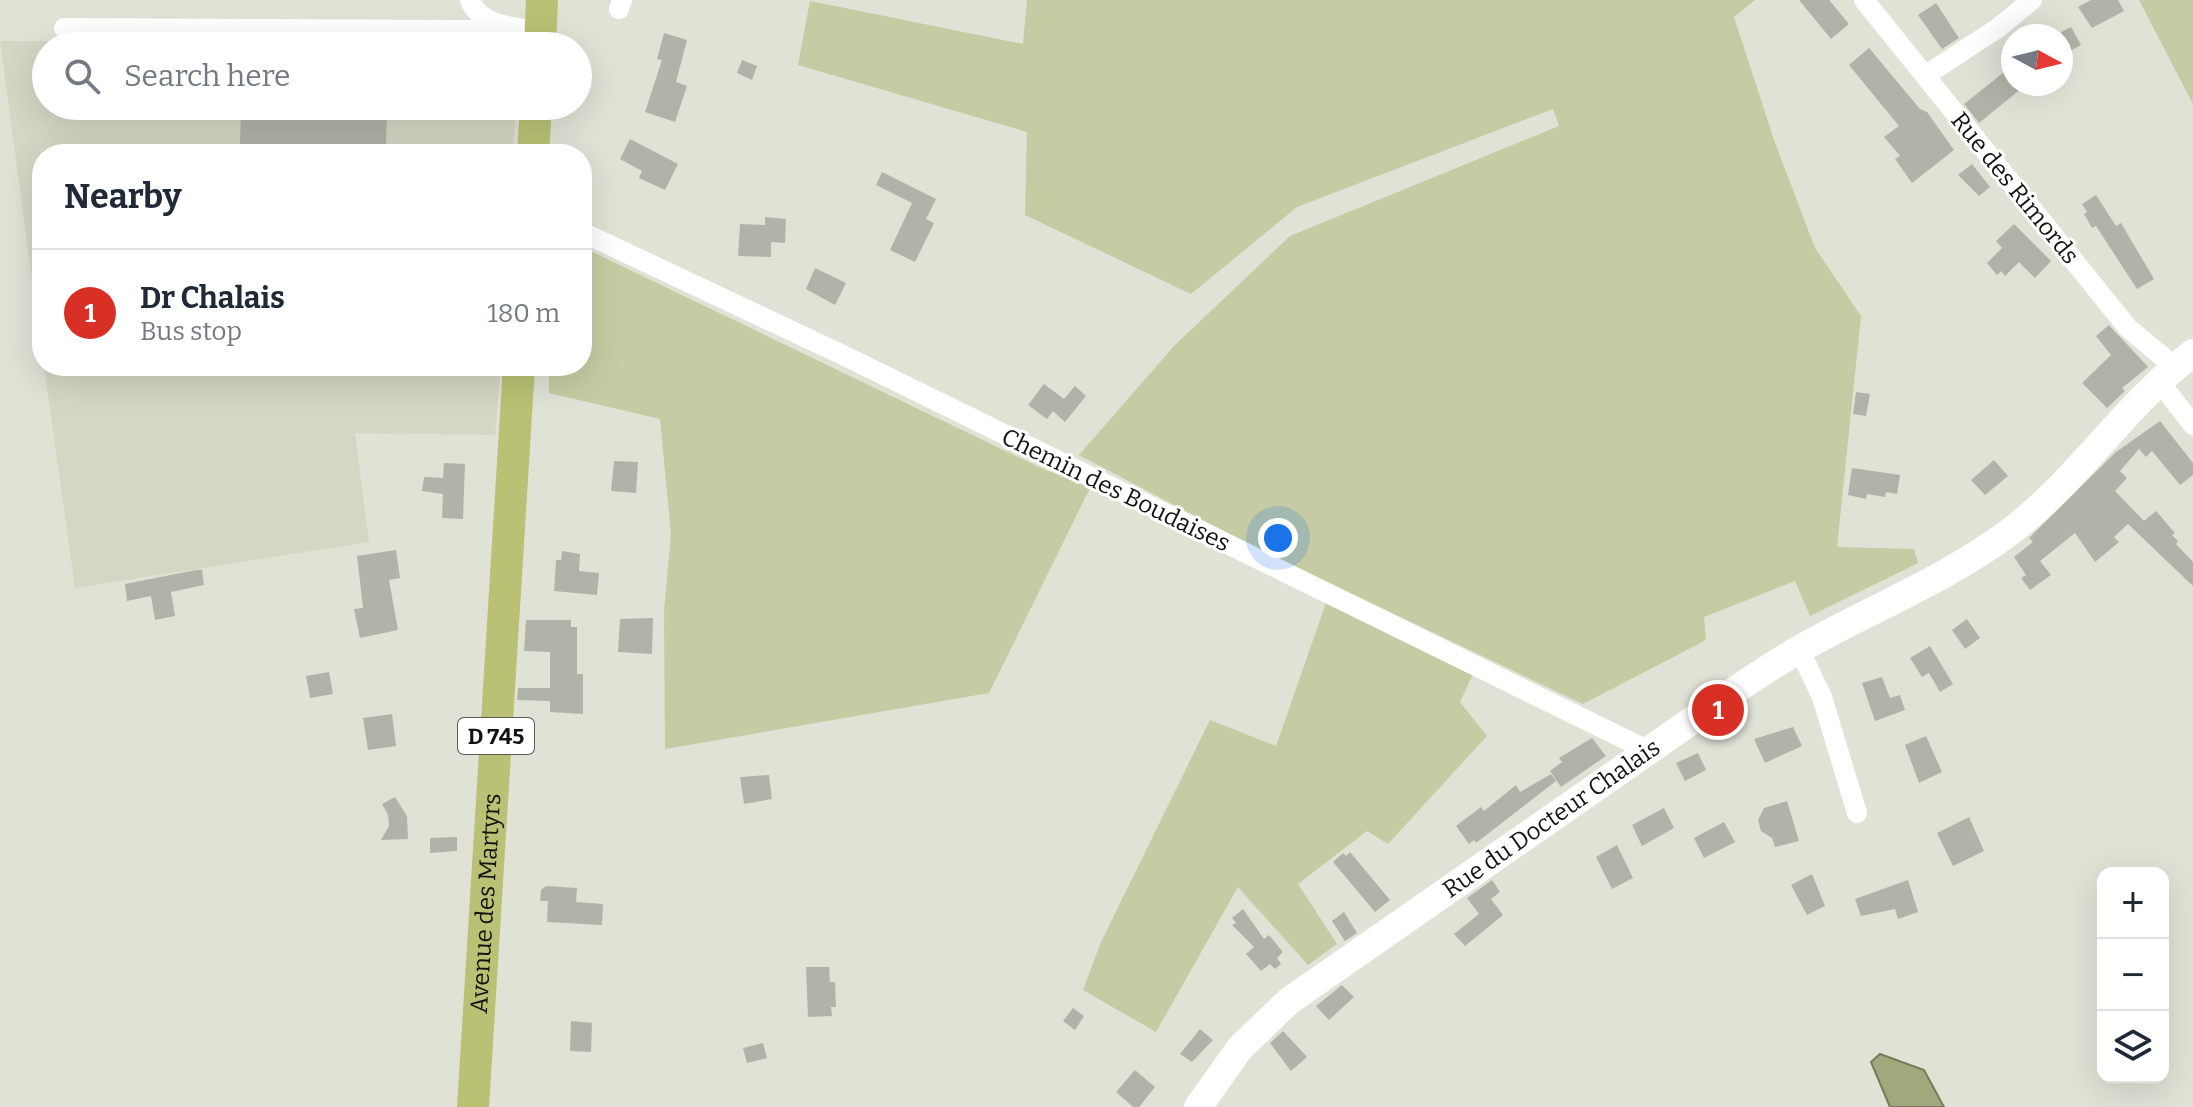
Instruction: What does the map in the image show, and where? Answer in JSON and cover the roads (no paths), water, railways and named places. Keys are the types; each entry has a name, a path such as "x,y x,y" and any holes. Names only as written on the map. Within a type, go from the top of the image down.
{"main road":[{"path":"534,144 535,120"},
{"name":"Rue du Docteur Chalais","path":"1198,1107 1240,1048 1289,1001 1799,649 1953,570 2012,530 2062,485 2175,367"},
{"name":"Avenue des Martyrs","path":"473,1107 518,376"}],"street":[{"path":"470,0 489,21"},
{"name":"Rue des Rimords","path":"1864,0 2128,328 2175,367 2193,425"},
{"path":"1926,75 1998,28 2032,0"},
{"path":"64,28 474,30 489,21 541,26"},
{"name":"Chemin des Boudaises","path":"592,237 847,357 1649,751"},
{"path":"1799,649 1822,697 1857,813"}],"place":[{"name":"Dr Chalais","path":"1718,710"}]}
